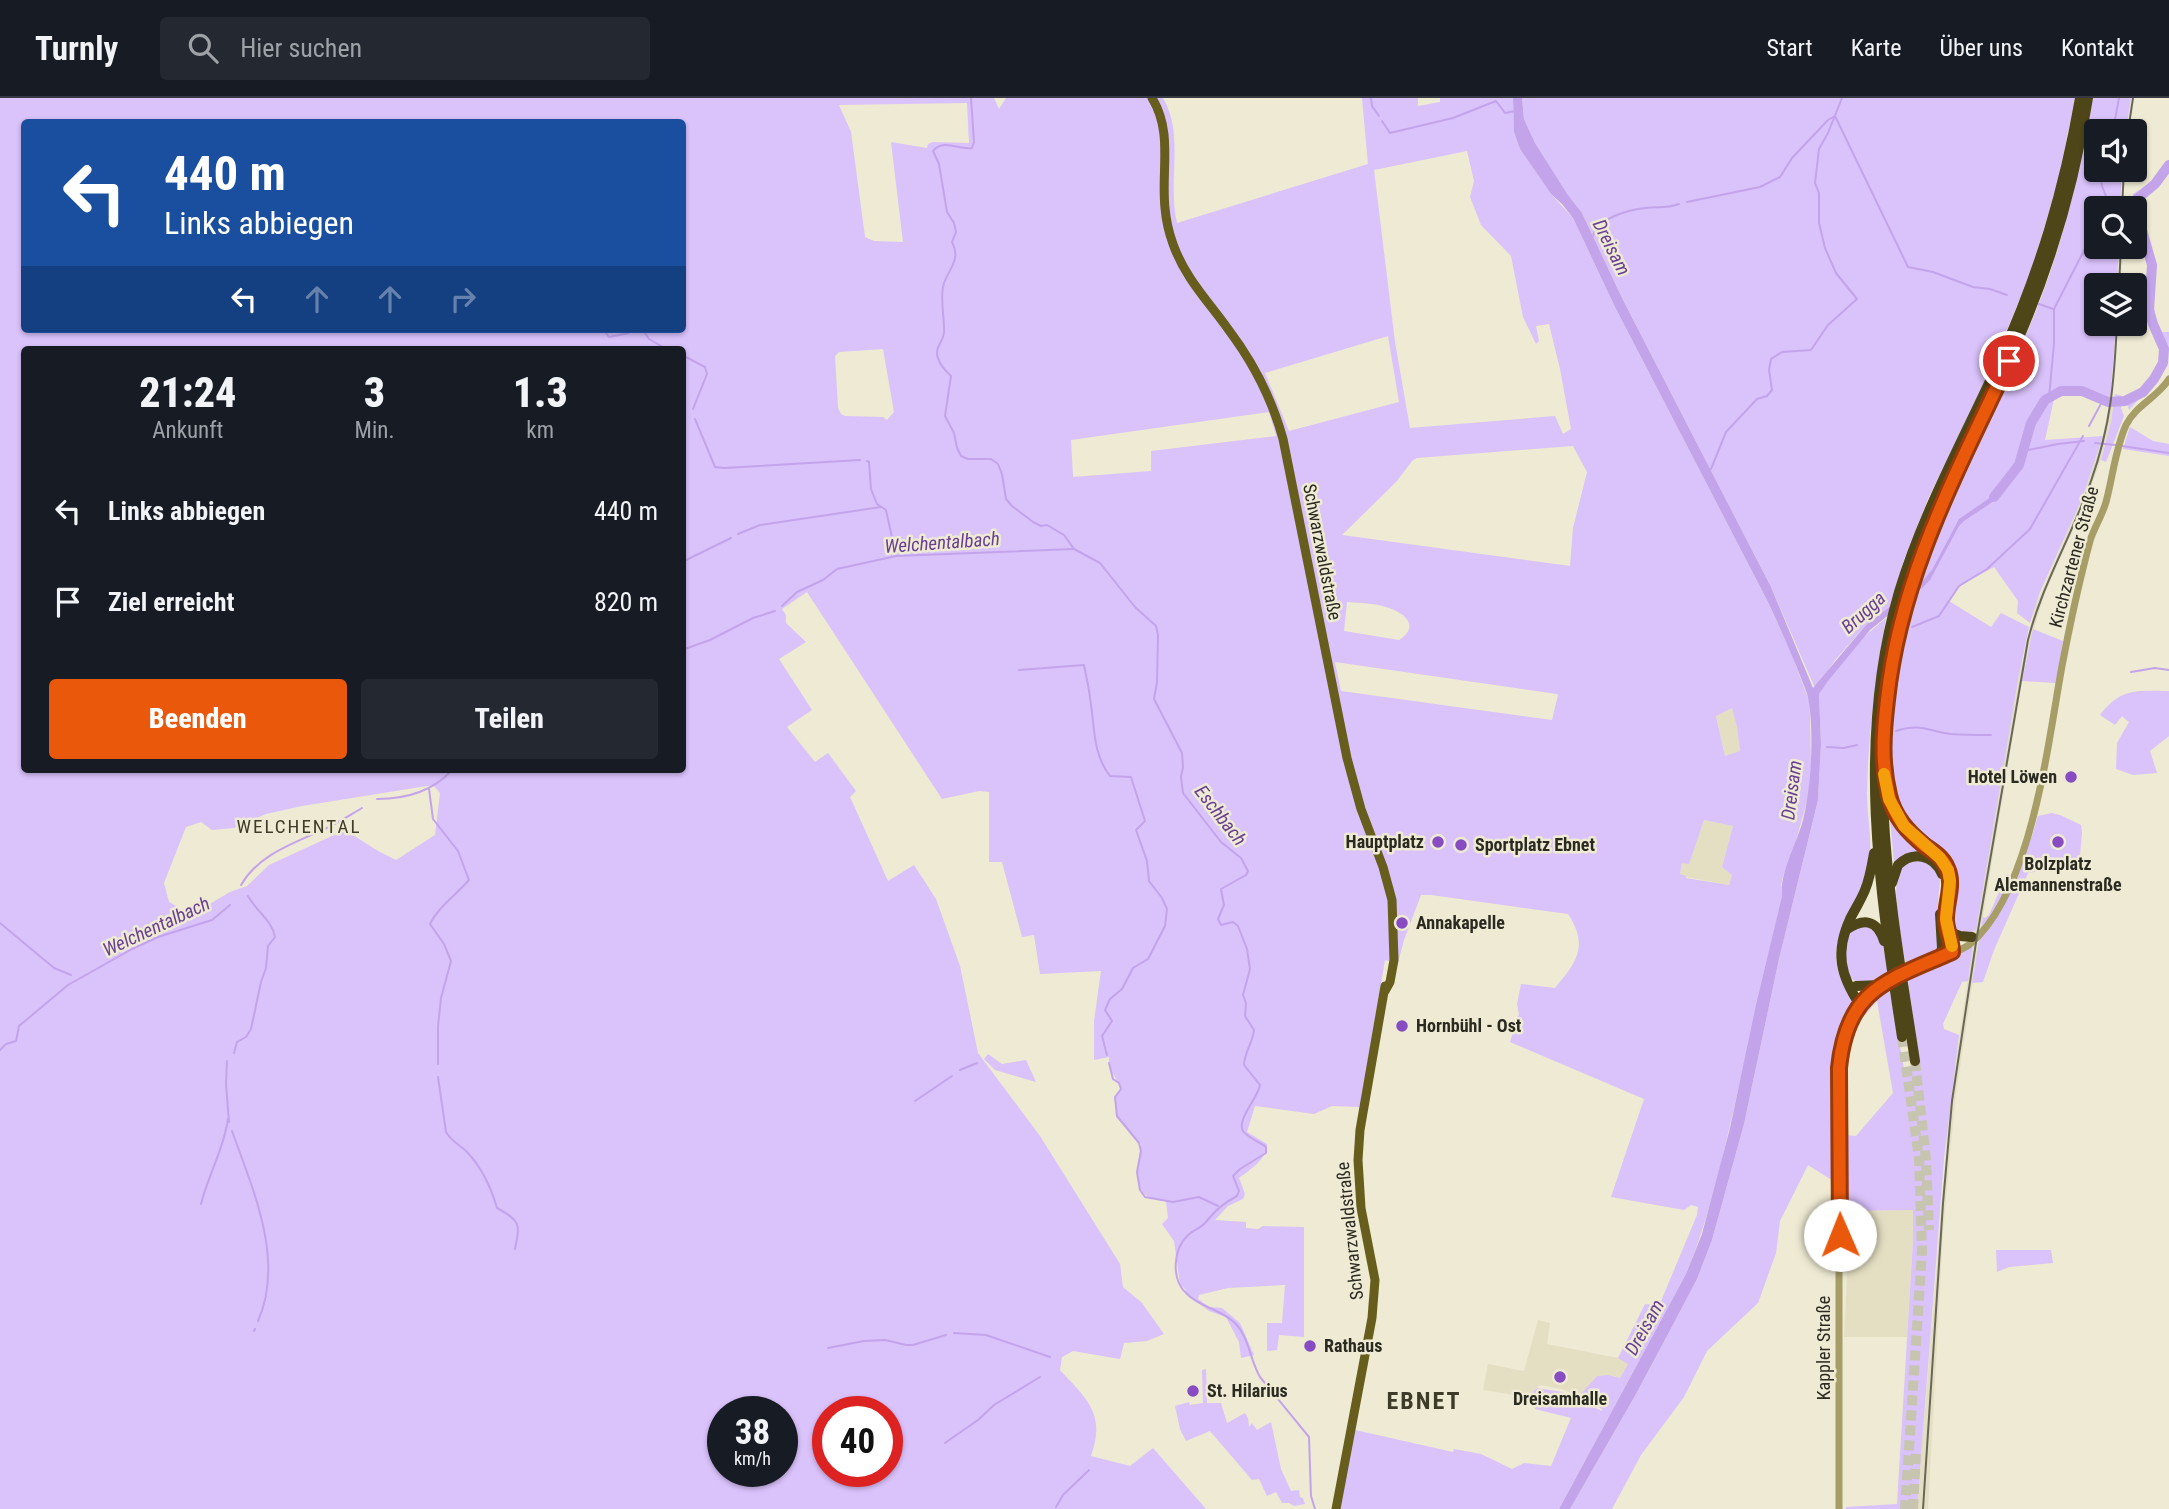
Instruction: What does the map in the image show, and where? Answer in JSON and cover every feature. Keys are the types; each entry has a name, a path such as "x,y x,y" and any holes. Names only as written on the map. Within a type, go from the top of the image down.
{"highway":[{"path":"1902,1037 1876,836 1874,787 1877,712 1887,641 1899,593 1925,520 2001,358 2036,273 2066,169 2080,98"},
{"path":"1915,1061 1884,833 1882,766 1888,684 1910,585 1933,524 2009,361 2046,268 2071,182 2088,98"},
{"path":"1882,766 1895,813 1904,826 1940,858 1948,870 1950,881 1939,958"},
{"path":"1862,1002 1849,988 1841,962 1841,950 1846,930 1869,880 1876,836"},
{"path":"1892,904 1893,880 1898,865 1911,856 1931,860 1941,870 1943,880 1939,919 1944,933 1952,942 1952,952"},
{"path":"1846,930 1858,923 1868,922 1875,925 1881,934 1891,964"},
{"path":"1944,933 1975,937"},
{"path":"1845,976 1856,986 1862,1002"},
{"path":"1856,986 1881,985"}],"main road":[{"name":"Schwarzwaldstraße","path":"1152,98 1164,131 1167,223 1180,261 1190,281 1227,327 1252,364 1281,432 1347,758 1392,900 1392,972 1385,990 1360,1130 1358,1160 1359,1192 1373,1265 1375,1294 1336,1509"}],"street":[{"name":"Kirchzartener Straße","path":"2046,760 2063,663 2087,556 2106,504 2119,445 2132,417 2155,397 2169,379"},
{"name":"Kappler Straße","path":"1839,1509 1838,1085 1842,1045 1862,1002 1881,985 1952,952 1975,937 1999,906 2018,865 2035,812 2046,760"}],"shaded area":[{"path":"0,98 994,98 999,109 1006,98 1163,98 1173,128 1174,207 1177,223 1368,164 1362,98 1418,98 1418,106 1440,102 1440,98 1513,98 1514,132 1520,149 1551,194 1573,218 1615,307 1769,604 1809,701 1810,716 1811,767 1808,797 1792,855 1783,876 1782,896 1742,1073 1704,1225 1686,1274 1559,1509 1339,1509 1355,1430 1453,1452 1454,1449 1481,1454 1512,1469 1524,1463 1551,1466 1571,1418 1535,1409 1535,1399 1527,1397 1537,1388 1562,1392 1602,1411 1579,1396 1597,1376 1620,1378 1628,1364 1618,1358 1645,1304 1659,1306 1697,1215 1698,1207 1691,1205 1684,1210 1611,1197 1644,1099 1510,1042 1519,1014 1517,1004 1521,984 1555,988 1574,962 1578,953 1578,935 1568,914 1421,895 1398,963 1385,960 1360,1107 1332,1106 1314,1114 1255,1106 1247,1132 1267,1144 1266,1150 1257,1164 1239,1178 1245,1194 1243,1199 1228,1206 1215,1220 1246,1222 1246,1228 1258,1229 1263,1226 1304,1227 1304,1337 1279,1335 1277,1350 1267,1351 1267,1323 1282,1323 1285,1285 1228,1288 1199,1295 1198,1299 1209,1307 1222,1308 1240,1323 1254,1355 1241,1358 1239,1342 1226,1317 1209,1311 1185,1293 1186,1290 1180,1284 1174,1241 1162,1224 1168,1218 1166,1201 1143,1193 1138,1180 1141,1144 1116,1117 1115,1096 1121,1089 1109,1063 1109,1057 1094,1060 1094,1021 1101,971 1040,974 1034,935 1022,937 1002,862 989,862 989,792 979,791 942,799 807,592 782,609 786,615 786,623 806,642 779,659 812,710 787,727 815,762 828,753 856,791 850,797 888,881 914,865 936,899 960,966 978,1053 1040,1136 1120,1264 1123,1287 1142,1303 1164,1334 1147,1341 1124,1343 1120,1359 1073,1351 1062,1357 1060,1370 1086,1399 1095,1418 1095,1441 1091,1456 1130,1466 1153,1448 1206,1509 0,1509","holes":["967,103 969,143 933,142 928,144 927,148 891,142 903,242 874,241 865,237 851,132 839,105","1467,151 1474,181 1470,197 1481,225 1511,256 1523,317 1536,344 1539,341 1536,326 1549,324 1571,429 1563,434 1555,416 1410,428 1395,342 1374,170","1388,336 1399,402 1289,431 1265,373","883,349 894,412 887,420 883,417 841,414 838,408 835,356 839,352","1269,412 1276,436 1151,451 1151,471 1073,477 1071,440","1573,446 1587,472 1573,528 1570,566 1342,535 1417,458","1347,602 1393,609 1404,616 1409,625 1409,630 1399,640 1344,631","1335,662 1558,695 1552,720 1341,691","1732,708 1740,751 1725,756 1716,716","433,785 440,793 435,835 396,860 345,830 269,865 247,886 230,892 196,912 186,912 169,902 164,883 186,827 201,822 212,830 234,828 266,814","1704,820 1733,826 1722,867 1732,875 1729,885 1686,878 1680,874 1682,863 1689,864"]},
{"name":"Dreisam","path":"1513,98 1522,98 1524,119 1535,143 1582,213 1623,300 1771,587 1813,688 1866,625 1921,583 1932,570 1959,519 2001,488 1994,501 1959,526 1930,580 1870,630 1819,694 1821,744 1818,800 1779,959 1744,1124 1712,1240 1697,1279 1675,1321 1570,1509 1559,1509 1686,1274 1702,1234 1730,1128 1782,896 1783,878 1806,807 1811,731 1807,693 1769,604 1615,307 1573,218 1551,194 1520,149 1514,132"},
{"path":"1522,98 2075,98 2058,181 2031,272 1989,373 1927,501 1904,560 1889,609 1866,625 1815,688 1771,587 1623,300 1582,213 1535,143 1524,119"},
{"path":"2093,98 2131,98 2128,119 2089,119"},
{"path":"2084,145 2084,182 2121,182 2121,196 2084,196 2084,259 2118,259 2118,273 2084,273 2084,336 2115,336 2110,402 2082,394 2070,394 2054,399 2045,440 2103,436 2082,499 2040,592 2030,623 2017,613 2018,601 1994,567 1961,585 1949,601 1991,627 2001,613 2029,627 1976,930 1968,934 1950,927 1952,880 1924,847 1899,811 1889,784 1887,752 1896,667 1914,593 1930,551 2039,303 2057,253"},
{"path":"2169,160 2166,175 2162,180 2142,196 2133,196 2133,194 2160,176"},
{"path":"2147,242 2153,263 2155,313 2162,332 2169,332 2167,360 2160,378 2129,410 2125,395 2141,391 2157,372 2161,360 2161,349 2147,320"},
{"path":"2115,394 2122,396 2121,408 2124,416 2106,462 2101,460"},
{"path":"2109,406 2113,406 2111,422 2101,460 2045,593 2030,641 2022,681 1955,1101 1943,1232 1928,1509 1917,1509 1950,1100 1973,944 2018,680 2035,607 2082,499 2103,436"},
{"path":"2130,427 2153,441 2169,444 2169,456 2123,449"},
{"path":"1886,618 1869,748 1867,793 1870,862 1863,886 1840,933 1836,957 1841,979 1860,1010 1889,987 1905,1074 1912,1072 1908,977 1973,944 1968,981 1962,982 1943,1024 1944,1029 1959,1035 1944,1159 1917,1509 1846,1509 1897,1504 1913,1210 1844,1211 1844,1179 1830,1179 1808,1165 1780,1221 1776,1253 1758,1303 1707,1351 1684,1397 1641,1455 1612,1509 1570,1509 1675,1321 1697,1279 1712,1240 1744,1124 1779,959 1818,800 1821,744 1819,694 1860,640","holes":["1877,1001 1893,1093 1856,1136 1845,1135 1842,1083 1848,1040 1855,1036 1852,1030"]},
{"path":"2033,629 2063,641 2056,683 2022,681"},
{"path":"2169,691 2169,736 2150,751 2157,773 2133,775 2116,769 2117,743 2129,722 2122,716 2115,725 2100,715 2115,699 2131,692"},
{"path":"1732,707 1740,752 1725,756 1716,715"},
{"path":"1889,808 1908,834 1937,857 1945,868 1948,882 1944,923 1950,945 1942,927 1946,886 1943,868 1929,855 1919,853 1907,855 1894,862"},
{"path":"2052,813 2081,825 2079,866 2028,873 1983,982 1972,983 1983,917 1989,915 2007,874 2015,877 2038,816"},
{"path":"1704,820 1733,826 1722,867 1732,875 1729,885 1680,874 1682,863 1689,863"},
{"path":"1925,860 1939,875 1936,922 1940,946 1936,954 1906,965 1896,896 1897,882 1899,871 1904,864"},
{"path":"1865,924 1882,939 1888,973 1866,984 1851,978 1844,962 1849,933"},
{"path":"988,1054 1002,1064 1026,1060 1036,1082 995,1070 984,1059"},
{"path":"1913,1210 1907,1337 1844,1337 1847,1278 1844,1259 1844,1211"},
{"path":"1996,1250 2051,1250 2053,1263 2009,1267 1997,1272"},
{"path":"1538,1320 1550,1323 1547,1344 1618,1358 1627,1341 1638,1346 1620,1378 1597,1376 1579,1396 1562,1389 1540,1385 1527,1397 1483,1390 1488,1364 1524,1371"},
{"path":"1206,1369 1207,1403 1221,1403 1227,1423 1245,1413 1249,1427 1252,1423 1257,1430 1271,1422 1281,1469 1291,1491 1299,1490 1305,1504 1294,1506 1282,1503 1276,1492 1267,1496 1259,1479 1252,1480 1210,1431 1186,1441 1180,1429 1175,1406 1189,1402 1190,1405 1203,1403 1202,1370"}],"waterway":[{"name":"Eschbach","path":"971,98 974,142 972,148 941,145 933,151 939,164 947,212 956,232 952,242 954,263 943,289 944,333 937,351 940,363 951,376 945,416 961,456 968,459 991,459 998,464 1006,499 1012,506 1033,522 1041,526 1047,525 1064,535 1074,549 1100,563 1135,607 1156,626 1157,682 1154,699 1182,753 1183,793 1221,842 1241,858 1248,871 1246,875 1221,889 1224,905 1218,919 1221,925 1233,922 1238,926 1247,949 1250,969 1243,995 1246,1003 1245,1016 1254,1030 1244,1065 1260,1085 1242,1126 1245,1133 1266,1147 1266,1153 1233,1176 1239,1191 1237,1196 1183,1241 1177,1256 1176,1272 1186,1293 1236,1324 1244,1336 1260,1377 1309,1437 1311,1496 1315,1509"},
{"path":"1371,98 1372,106 1379,116"},
{"path":"1711,469 1726,432 1757,399 1767,396 1772,390 1769,370 1771,359 1782,352 1811,350 1828,325 1857,299 1836,273 1825,248 1819,223 1819,193 1815,183 1819,149 1842,98"},
{"path":"2115,119 2119,98"},
{"path":"1382,121 1390,133 1453,118 1496,101 1505,113 1515,111"},
{"path":"1687,202 1760,187 1780,177 1792,158 1835,116 1908,267 2007,295"},
{"name":"Brugga","path":"1994,497 2019,465 2031,423 2045,400 2061,391 2082,391 2108,402 2125,401 2143,392 2163,363 2164,349 2149,310 2152,265 2135,206 2137,199 2155,184 2169,165"},
{"path":"2101,182 2106,196"},
{"path":"1593,236 1601,224 1622,213 1679,204"},
{"path":"2049,397 2054,309 2084,250"},
{"path":"2039,304 2053,309"},
{"path":"606,333 609,337 629,333"},
{"path":"645,333 649,339 661,346"},
{"path":"686,357 705,367 707,374 693,409"},
{"path":"2089,426 2103,400"},
{"path":"695,419 715,467 860,460"},
{"path":"1912,627 1939,616 1959,586 1987,569 2030,529 2083,436"},
{"path":"2023,451 2084,441"},
{"path":"2095,443 2116,445"},
{"path":"2122,446 2169,453"},
{"path":"867,461 871,489 877,504 886,510 896,556"},
{"path":"738,534 760,525 881,507"},
{"path":"686,560 731,538"},
{"name":"Welchentalbach","path":"782,606 797,592 823,580 837,569 896,556 1074,549"},
{"name":"Welchentalbach","path":"686,649 710,640 753,618 775,611"},
{"path":"1019,670 1084,665 1100,758 1110,776 1131,777 1145,821 1136,830 1147,861 1149,881 1167,909 1165,926 1148,959 1133,968 1122,989 1110,999 1105,1010 1112,1021 1102,1036 1107,1055"},
{"path":"2131,672 2155,668 2169,670"},
{"path":"1896,731 1918,728 1951,734 1991,735"},
{"path":"1827,747 1844,748 1857,745"},
{"name":"Welchentalbach","path":"377,799 418,793 436,784 449,773"},
{"path":"429,789 433,819 458,851 469,880 443,906 430,924 444,944 451,961 441,998 438,1064"},
{"name":"Welchentalbach","path":"241,885 256,866 275,852 362,808"},
{"path":"234,1053 237,1042 246,1037 251,1029 266,968 268,946 275,937 271,926 248,896"},
{"name":"Welchentalbach","path":"0,1050 6,1044 16,1041 19,1026 68,985 158,937 212,920 230,905"},
{"path":"0,923 54,968 71,975"},
{"path":"227,1061 229,1122"},
{"path":"960,1070 977,1063"},
{"path":"1109,1063 1113,1079 1119,1083 1121,1089 1115,1097 1117,1116 1139,1143 1141,1151 1137,1172 1140,1190 1145,1197 1173,1202 1199,1197 1218,1206"},
{"path":"915,1101 952,1076"},
{"path":"438,1077 446,1132 477,1165 489,1185 497,1208 515,1220 518,1228 515,1249"},
{"path":"201,1204 228,1119"},
{"path":"232,1131 257,1201 267,1250 265,1298 258,1321"},
{"path":"954,1333 986,1335 1050,1357"},
{"path":"828,1348 885,1340 913,1345 946,1335"},
{"path":"945,1443 994,1405 1040,1377"},
{"path":"1056,1507 1063,1495 1089,1470"}],"tunnel":[{"path":"1902,1037 1919,1158 1922,1251 1905,1509"},
{"path":"1915,1061 1926,1159 1929,1230"},
{"path":"1913,1509 1916,1452"}],"railway":[{"path":"2130,119 2133,98"},
{"path":"2123,182 2123,196"},
{"path":"2120,259 2120,273"},
{"path":"1923,1509 1952,1101 1977,936 2028,640 2041,599 2098,461 2110,403 2116,336"}],"slow traffic":[{"path":"1884,774 1895,813 1911,834 1943,861 1950,874 1946,919 1952,946"}],"place":[{"name":"Hotel Löwen","path":"2071,777"},
{"name":"Hauptplatz","path":"1438,842"},
{"name":"Bolzplatz Alemannenstraße","path":"2058,842"},
{"name":"Sportplatz Ebnet","path":"1461,845"},
{"name":"Annakapelle","path":"1402,923"},
{"name":"Hornbühl - Ost","path":"1402,1026"},
{"name":"Rathaus","path":"1310,1346"},
{"name":"Dreisamhalle","path":"1560,1377"},
{"name":"St. Hilarius","path":"1193,1391"}],"district":[{"name":"WELCHENTAL","path":"299,826"},
{"name":"EBNET","path":"1424,1401"}],"route":[{"path":"1840,1235 1839,1068 1842,1045 1849,1025 1864,999 1881,985 1952,952 1946,919 1950,874 1943,861 1911,834 1895,813 1882,766 1884,721 1892,657 1915,569 1953,479 2009,361"}]}
